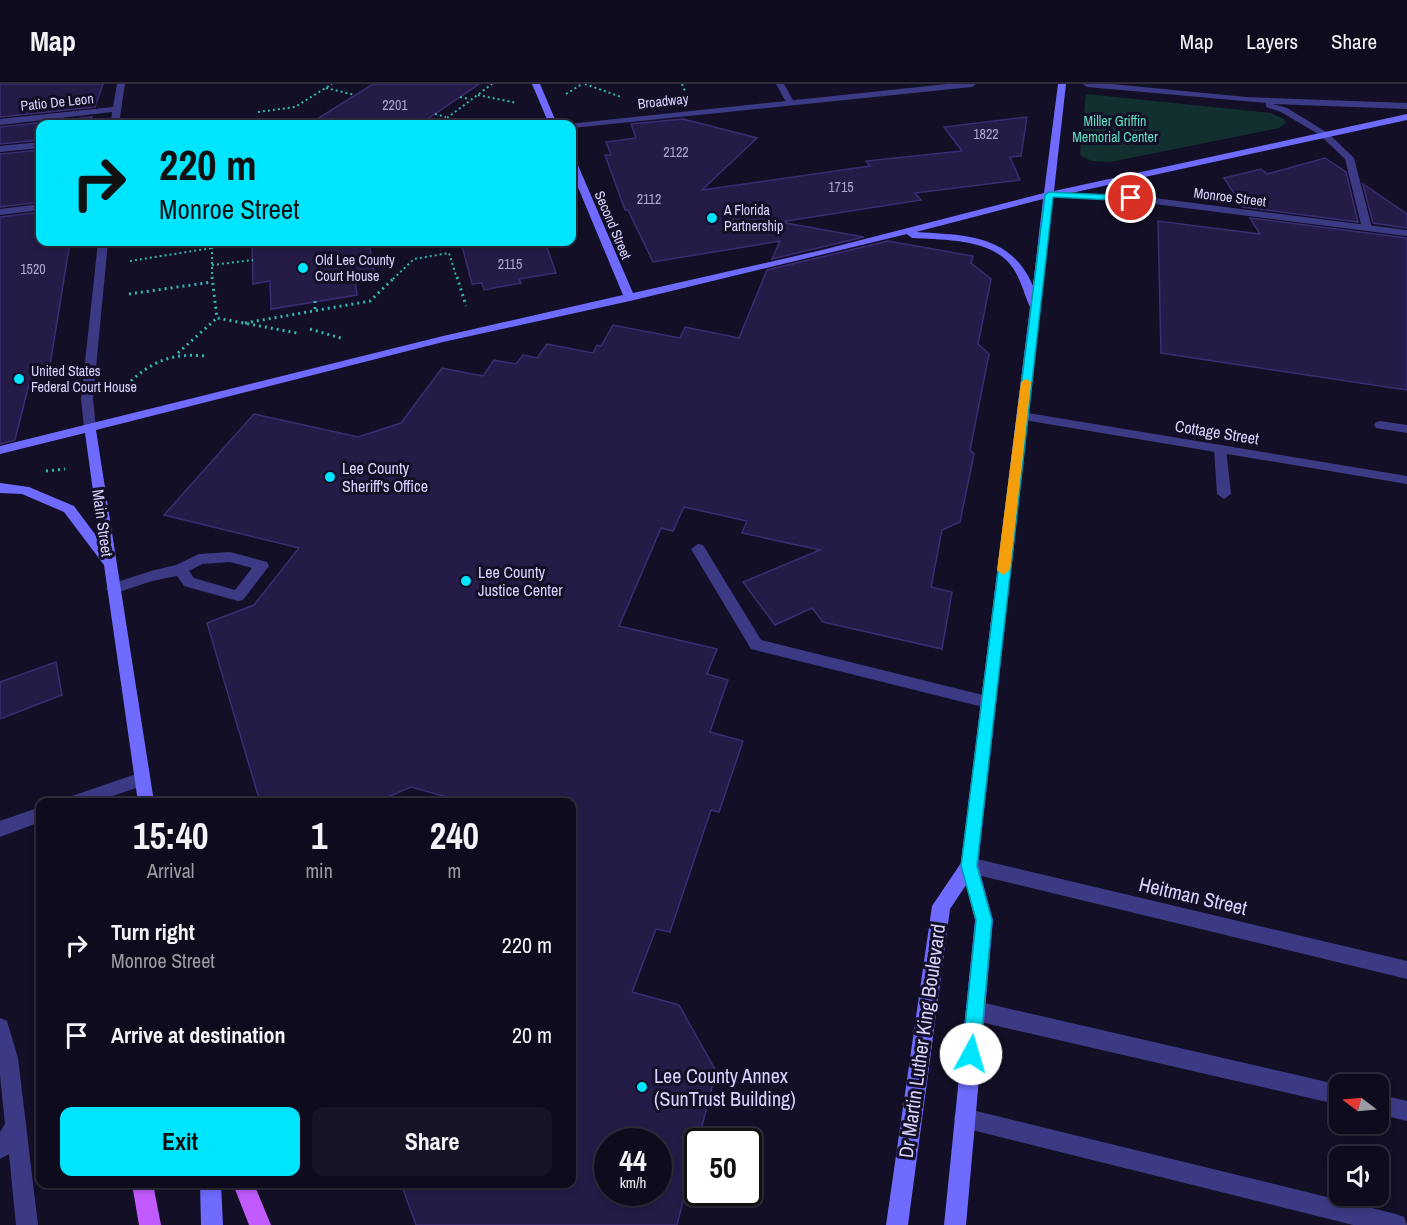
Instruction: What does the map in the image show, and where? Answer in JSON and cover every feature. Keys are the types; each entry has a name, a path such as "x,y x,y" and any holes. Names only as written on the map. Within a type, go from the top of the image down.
{"main road":[{"path":"536,84 551,120"},
{"name":"Dr Martin Luther King Boulevard","path":"955,1225 984,920 969,866 1062,84"},
{"path":"0,450 442,339 630,298 894,235 1049,195 1407,117"},
{"name":"Second Street","path":"576,172 630,298"},
{"path":"894,235 970,241 1004,253 1015,263 1035,306"},
{"name":"Main Street","path":"90,428 112,590 145,798"},
{"path":"0,488 24,490 69,508 109,563"},
{"name":"Dr Martin Luther King Boulevard","path":"897,1225 941,906 969,866"},
{"path":"144,1188 150,1225"},
{"path":"211,1188 212,1225"},
{"path":"246,1188 260,1225"}],"street":[{"path":"116,120 121,84"},
{"path":"780,84 790,102"},
{"name":"Broadway","path":"576,125 972,84"},
{"path":"1087,84 1246,100 1407,106"},
{"path":"1246,100 1284,110 1325,135 1349,158 1367,228"},
{"name":"Patio De Leon","path":"0,122 118,109"},
{"path":"0,149 36,145"},
{"name":"Monroe Street","path":"1049,195 1131,198 1407,233"},
{"path":"0,212 36,208"},
{"name":"Main Street","path":"90,428 87,399 103,246"},
{"name":"Cottage Street","path":"1022,416 1407,480"},
{"path":"1380,425 1407,429"},
{"path":"1220,449 1224,494"},
{"path":"698,549 756,645 987,702"},
{"path":"112,590 151,576 180,570 200,559 230,557 262,566 238,596 189,582 180,570"},
{"path":"87,798 142,779"},
{"path":"0,829 36,816"},
{"name":"Heitman Street","path":"969,866 1407,970"},
{"path":"976,1011 1329,1092"},
{"path":"0,1028 8,1059 27,1225"},
{"path":"1389,1107 1407,1111"},
{"path":"964,1118 1396,1225"},
{"path":"0,1149 15,1128"}],"path":[{"path":"258,112 295,107 332,84"},
{"path":"435,114 446,119 492,84"},
{"path":"565,94 584,84 621,97"},
{"path":"682,84 685,90"},
{"path":"326,88 355,95"},
{"path":"477,94 518,104"},
{"path":"460,97 470,100"},
{"path":"130,261 212,248 217,318"},
{"path":"245,323 370,301 414,259 449,253 466,306"},
{"path":"212,265 253,260"},
{"path":"129,294 213,282"},
{"path":"315,302 315,310"},
{"path":"217,318 297,333"},
{"path":"178,353 217,318"},
{"path":"310,329 349,340"},
{"path":"131,381 148,364 161,357 178,353 205,356"},
{"path":"40,472 64,469"}],"green space":[{"name":"Miller Griffin Memorial Center","path":"1086,94 1271,113 1284,119 1286,123 1279,128 1110,162 1092,161 1081,156 1080,153"}],"building":[{"path":"0,84 103,84 95,107 0,117"},
{"path":"373,84 479,84 426,120 315,120"},
{"path":"92,117 91,120 64,120"},
{"path":"1027,117 1021,156 1010,157 1020,180 915,193 921,200 780,222 864,237 772,259 780,241 653,262 628,210 625,210 605,155 611,155 606,142 636,138 631,124 683,119 757,138 702,190 870,166 866,161 962,151 944,127"},
{"path":"36,123 36,140 0,144 0,127"},
{"path":"36,150 36,202 0,207 0,154"},
{"path":"1325,158 1346,172 1358,222 1243,207 1224,178 1261,169 1267,174"},
{"path":"1363,184 1407,214 1407,228 1373,223"},
{"path":"36,212 36,246 69,246 48,377 30,380 15,440 0,444 0,217"},
{"path":"1250,218 1407,238 1407,390 1161,353 1158,221 1260,234"},
{"name":"Lee County Justice Center","path":"888,241 973,256 971,263 991,279 978,344 989,354 970,450 974,454 960,522 942,530 931,587 952,592 942,649 823,622 812,608 775,625 743,582 820,550 742,533 747,521 684,507 673,531 661,528 619,626 717,649 707,674 728,680 710,732 743,741 719,812 711,810 670,932 656,929 632,992 679,1005 716,1071 702,1128 684,1128 684,1197 677,1225 416,1225 402,1188 576,1188 576,798 451,798 411,787 385,798 259,798 207,623 254,605 299,548 164,515 254,414 358,437 401,423 442,368 483,376 494,360 516,364 523,355 537,358 547,344 593,353 597,345 601,346 613,325 680,338 685,327 739,338 767,270"},
{"name":"Old Lee County Court House","path":"252,246 370,246 374,273 355,276 357,295 271,309 270,281 253,284"},
{"path":"462,246 546,246 556,273 519,279 521,283 484,290 482,283 472,284"},
{"path":"56,662 62,695 0,719 0,682"}],"slow traffic":[{"path":"1003,570 1026,382"}],"place":[{"name":"A Florida Partnership","path":"712,218"},
{"name":"Old Lee County Court House","path":"303,268"},
{"name":"United States Federal Court House","path":"19,379"},
{"name":"Lee County Sheriff's Office","path":"330,477"},
{"name":"Lee County Justice Center","path":"466,581"},
{"name":"Lee County Annex (SunTrust Building)","path":"642,1087"}],"route":[{"path":"971,1054 984,920 969,866 1049,195 1131,198"}]}
